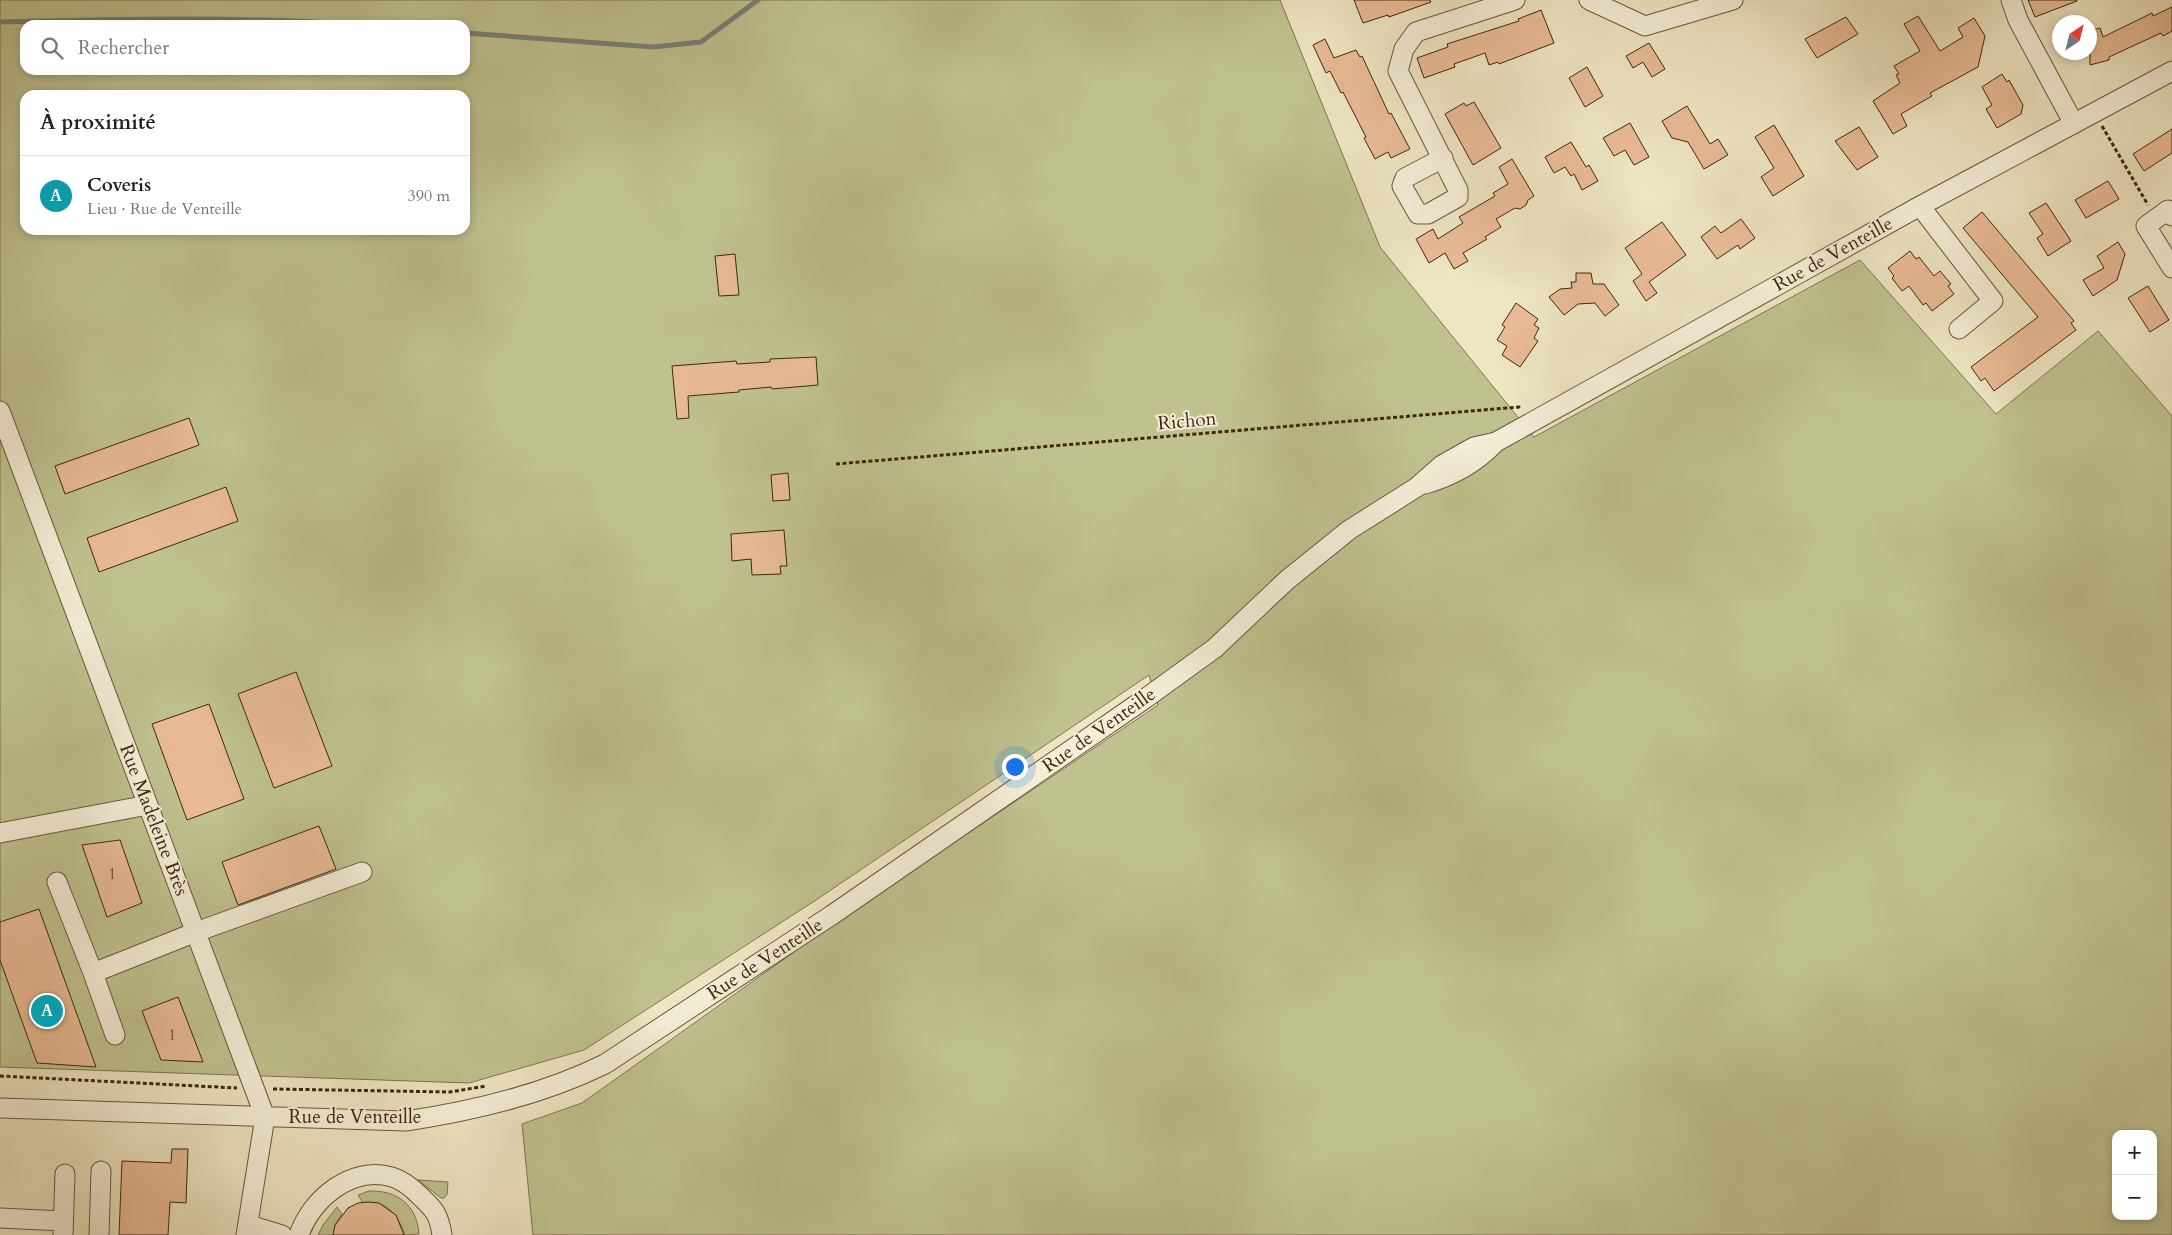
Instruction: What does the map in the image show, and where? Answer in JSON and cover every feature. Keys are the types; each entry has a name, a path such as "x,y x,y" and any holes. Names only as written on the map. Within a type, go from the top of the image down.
{"street":[{"path":"1443,158 1398,71 1404,49 1416,32 1515,0"},
{"path":"1589,0 1645,26 1733,0"},
{"path":"2011,0 2018,20 2074,124"},
{"name":"Rue de Venteille","path":"0,1108 406,1121 451,1114 574,1079 605,1064 832,915 1146,698 1215,648 1287,580 1349,530 1417,487 1448,477 1465,468 1480,458 1496,442 1535,420 1920,206 2172,70"},
{"path":"1920,206 1925,215 1993,301 1958,329"},
{"path":"2164,218 2146,226 2172,268"},
{"name":"Rue Madeleine Brès","path":"0,411 265,1117"},
{"path":"0,834 148,805"},
{"path":"93,973 196,932 362,872"},
{"path":"57,882 115,1035"},
{"path":"265,1117 248,1230 282,1235"},
{"path":"98,1235 101,1171"},
{"path":"0,1218 63,1228 65,1174"},
{"path":"299,1235 303,1224 315,1205 333,1190 353,1178 372,1174 392,1177 411,1187 439,1217 442,1235"}],"path":[{"path":"2094,112 2164,218"},
{"name":"Richon","path":"836,464 1519,407 1535,420"},
{"path":"0,1076 324,1092 450,1092 495,1084"}],"green space":[{"path":"0,0 1280,0 1380,247 1534,437 1860,260 1996,414 2098,331 2172,416 2172,1235 533,1235 522,1124 582,1103 832,925 1158,705 1149,675 816,900 584,1050 469,1083 0,1067"},
{"path":"418,1180 448,1182 447,1195 441,1198"},
{"path":"369,1191 388,1193 404,1201 414,1215 419,1234 405,1235 395,1215 385,1206 371,1202 363,1203 358,1195"},
{"path":"337,1207 342,1214 335,1225 333,1235 318,1235 323,1225"}],"building":[{"path":"1354,0 1430,0 1431,2 1389,17 1388,15 1363,23"},
{"path":"2028,0 2077,0 2077,1 2035,17"},
{"path":"2172,7 2172,31 2163,36 2161,33 2109,57 2109,60 2090,65 2090,60 2097,60 2097,29 2100,28 2103,37 2152,13 2153,16"},
{"path":"1541,10 1554,43 1499,64 1498,62 1489,65 1485,53 1454,64 1455,67 1424,78 1417,58 1448,47 1447,44 1519,21 1518,19"},
{"path":"1918,16 1940,51 1963,37 1958,28 1974,18 1985,36 1978,67 1930,93 1932,96 1901,114 1907,126 1893,134 1873,101 1900,83 1896,75 1899,74 1894,66 1920,51 1904,24"},
{"path":"1846,17 1858,34 1817,58 1805,39"},
{"path":"1325,39 1334,58 1356,50 1360,57 1362,56 1389,114 1391,113 1410,149 1391,158 1388,152 1375,159 1343,92 1341,93 1330,71 1326,73 1313,45"},
{"path":"1649,43 1665,69 1652,77 1643,62 1633,68 1626,56"},
{"path":"1587,67 1603,96 1585,107 1569,78"},
{"path":"2002,74 2007,82 2009,80 2023,105 2021,114 1997,128 1986,109 1992,105 1982,87"},
{"path":"1474,102 1501,148 1473,165 1445,114 1464,103 1466,106"},
{"path":"1687,106 1710,144 1718,139 1728,155 1704,169 1688,142 1672,138 1662,121"},
{"path":"1630,123 1649,157 1634,165 1625,150 1614,156 1603,138"},
{"path":"1774,125 1804,176 1773,196 1761,177 1774,168 1755,137"},
{"path":"1859,127 1878,157 1857,170 1835,141"},
{"path":"2172,129 2172,153 2144,171 2133,154"},
{"path":"1571,142 1586,167 1589,165 1598,181 1582,190 1574,174 1571,176 1565,167 1554,173 1545,157"},
{"path":"1512,159 1534,196 1520,209 1515,208 1496,219 1501,227 1485,237 1487,239 1463,253 1468,261 1454,269 1445,253 1429,263 1416,239 1433,229 1438,239 1463,223 1459,217 1495,196 1493,193 1508,184 1499,167"},
{"path":"2108,181 2119,199 2086,218 2075,200"},
{"path":"2046,203 2071,241 2048,256 2037,238 2043,234 2029,213"},
{"path":"1982,212 2074,321 2071,323 2076,330 1994,391 1985,378 1981,381 1971,367 2038,317 1963,228"},
{"path":"1741,219 1755,238 1740,249 1738,245 1717,259 1701,237 1715,226 1721,233"},
{"path":"1662,222 1686,255 1649,282 1657,293 1646,301 1633,281 1642,274 1625,248"},
{"path":"2118,242 2125,254 2117,280 2093,296 2083,280 2104,268 2097,256"},
{"path":"1910,251 1916,259 1919,257 1934,276 1940,271 1951,284 1948,286 1954,294 1932,311 1926,303 1923,305 1909,286 1902,291 1892,278 1894,276 1888,268"},
{"path":"735,254 739,295 719,296 715,256"},
{"path":"1576,273 1591,273 1593,284 1604,284 1619,305 1605,316 1595,303 1578,304 1564,315 1549,297 1560,289 1572,288 1571,282 1576,282"},
{"path":"2148,286 2169,320 2150,332 2128,298"},
{"path":"1516,303 1538,319 1534,325 1539,328 1534,338 1538,341 1520,367 1502,355 1507,346 1497,340 1505,327 1502,325"},
{"path":"816,357 818,385 772,389 771,387 739,390 739,392 688,396 689,418 677,419 672,366 736,361 737,364 770,362 770,359"},
{"path":"189,418 199,445 65,494 55,466"},
{"path":"788,473 790,500 773,501 771,475"},
{"path":"226,487 238,521 99,572 87,538"},
{"path":"784,530 787,566 780,566 781,574 752,575 751,559 732,561 731,534"},
{"path":"296,672 332,766 274,788 238,694"},
{"path":"209,704 244,799 187,820 152,724"},
{"path":"319,826 336,869 238,905 222,862"},
{"path":"120,840 142,903 107,917 82,845"},
{"path":"39,909 96,1067 37,1063 0,960 0,922"},
{"path":"178,997 203,1062 161,1060 142,1011"},
{"path":"172,1149 188,1149 186,1203 170,1202 168,1235 119,1235 122,1161 171,1163"},
{"path":"358,1203 379,1203 396,1215 404,1235 333,1235 335,1225 348,1208"}],"waterway":[{"path":"470,33 653,47 701,42 758,0"},
{"path":"91,20 271,20"},
{"path":"0,22 20,22"}],"place":[{"name":"Coveris","path":"47,1011"}]}
